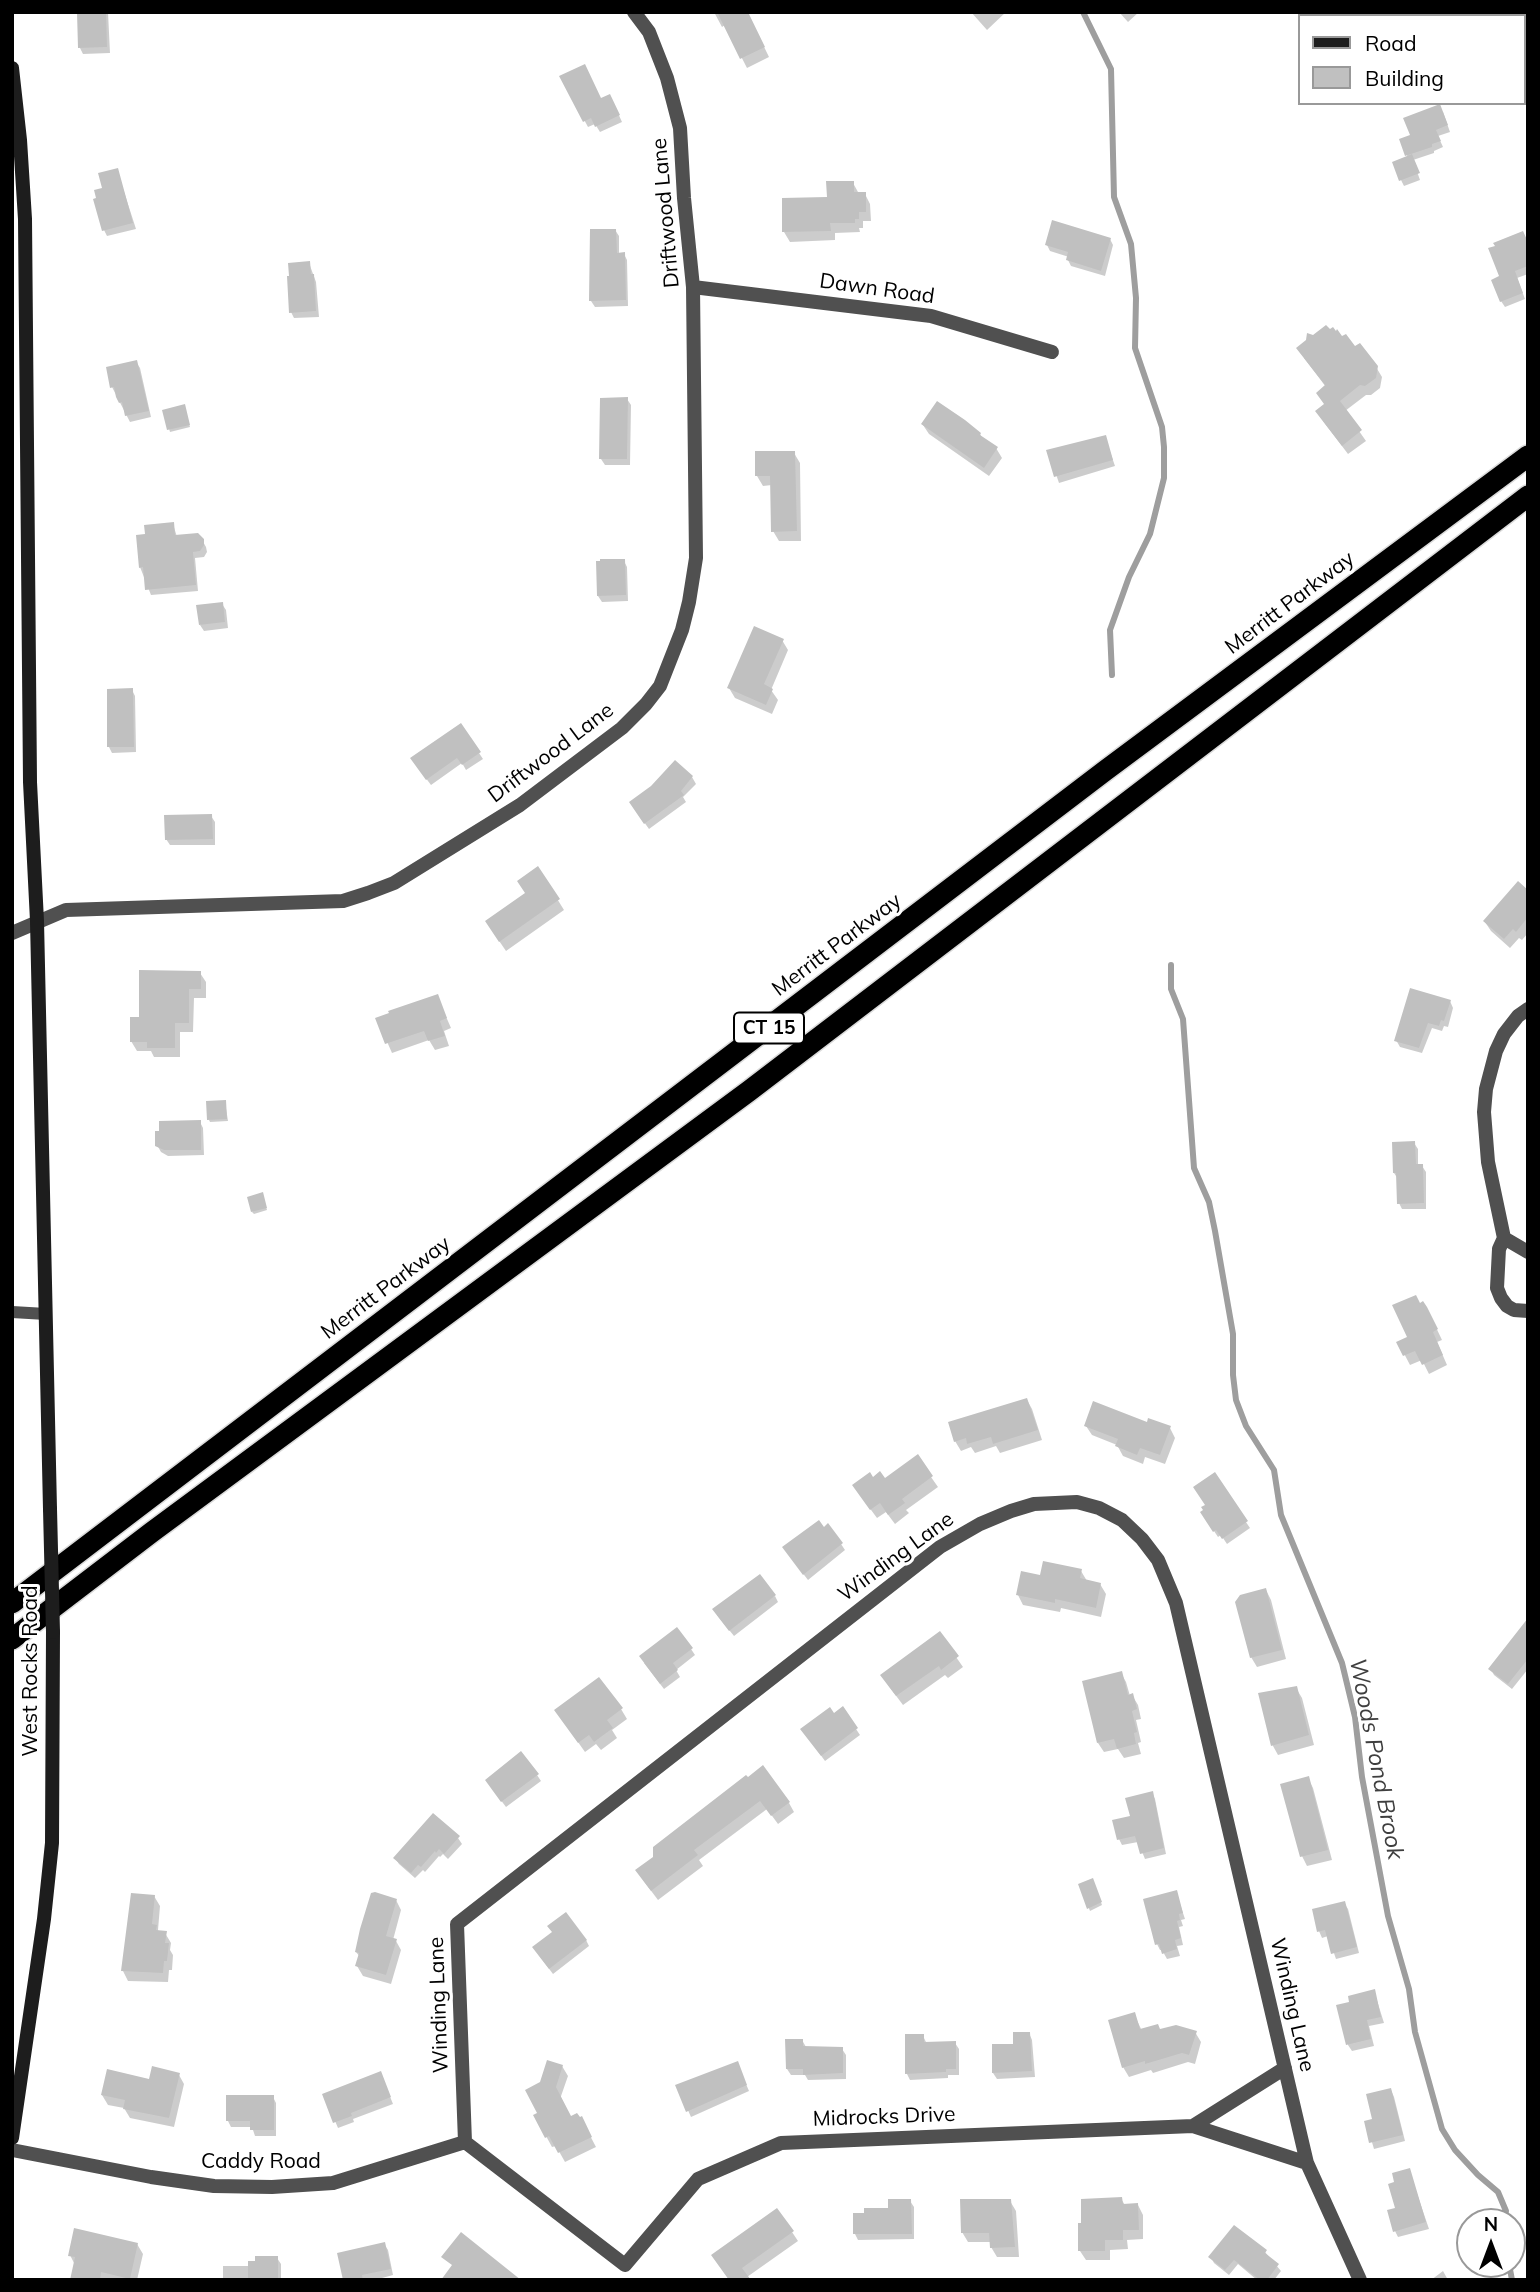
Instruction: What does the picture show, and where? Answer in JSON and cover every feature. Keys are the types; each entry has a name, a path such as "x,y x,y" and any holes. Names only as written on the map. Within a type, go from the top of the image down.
{"highway":[{"name":"Merritt Parkway","path":"12,1603 1095,779 1528,456"},
{"name":"CT 15","path":"12,1639 152,1532 760,1083 1528,496"}],"main road":[{"name":"West Rocks Road","path":"12,68 25,219 30,782 37,921 53,1633 52,1843 44,1919 12,2138"}],"street":[{"name":"Driftwood Lane","path":"12,933 66,910 344,901 368,893 394,883 520,805 622,728 660,685 690,602 696,558 693,287 680,128 667,78 649,32 634,12"},
{"name":"Dawn Road","path":"693,287 931,316 1052,352"},
{"path":"1528,1009 1518,1016 1504,1034 1496,1051 1486,1089 1485,1112 1488,1162 1504,1238 1499,1249 1497,1275 1501,1298 1514,1310 1528,1311"},
{"path":"1504,1238 1528,1252"},
{"name":"Winding Lane","path":"465,2142 457,1924 940,1547 980,1524 1011,1511 1034,1504 1077,1503 1099,1508 1122,1520 1142,1539 1158,1560 1168,1581 1176,1603 1307,2163 1360,2280"},
{"name":"Midrocks Drive","path":"1193,2126 1285,2068"},
{"name":"Midrocks Drive","path":"620,2280 625,2265 698,2179 781,2143 1193,2126 1307,2163"},
{"path":"465,2142 625,2265"},
{"name":"Caddy Road","path":"12,2150 151,2177 214,2186 272,2187 333,2183 465,2142"}],"lane":[{"path":"12,1312 46,1314"}],"building":[{"path":"77,12 106,12 107,47 78,48"},
{"path":"717,12 748,12 765,47 740,59"},
{"path":"585,64 601,98 610,94 620,115 595,127 591,118 583,122 559,76"},
{"path":"1440,105 1448,125 1436,130 1441,141 1405,156 1399,139 1410,135 1403,118"},
{"path":"1412,154 1420,173 1399,181 1392,162"},
{"path":"118,168 133,223 102,231 93,199 96,198 94,190 102,188 98,173"},
{"path":"826,181 854,181 854,192 866,192 866,212 859,212 859,219 855,219 855,223 830,223 831,231 782,232 782,198 827,197"},
{"path":"1052,220 1111,238 1101,271 1066,260 1068,252 1045,245"},
{"path":"590,229 616,229 617,253 625,252 626,300 589,301"},
{"path":"1523,231 1528,242 1528,266 1515,271 1523,293 1500,302 1491,280 1499,276 1488,248 1495,246 1493,243"},
{"path":"310,261 311,274 314,274 316,311 289,313 288,263"},
{"path":"1326,325 1330,329 1337,329 1342,336 1346,334 1355,346 1360,343 1378,366 1376,378 1365,386 1360,385 1340,401 1362,430 1342,446 1315,411 1324,404 1316,393 1325,385 1296,348 1306,340 1307,333 1313,335"},
{"path":"137,360 149,411 125,416 122,402 119,403 114,387 110,388 106,367"},
{"path":"628,397 627,459 599,459 600,398"},
{"path":"937,401 998,447 984,468 921,424"},
{"path":"185,404 190,425 167,430 162,410"},
{"path":"1106,435 1113,460 1054,477 1046,450"},
{"path":"755,451 795,451 797,531 771,532 770,476 755,476"},
{"path":"174,522 175,535 198,533 204,539 200,551 193,552 196,585 145,590 143,567 139,568 136,535 145,534 144,525"},
{"path":"625,559 626,595 597,596 596,561"},
{"path":"223,602 225,622 199,625 196,605"},
{"path":"754,626 784,639 764,684 773,689 766,705 727,688"},
{"path":"133,688 134,747 107,747 107,689"},
{"path":"461,723 481,752 462,765 457,758 426,780 410,758"},
{"path":"675,760 693,776 681,791 684,795 644,824 629,802 651,786"},
{"path":"212,814 213,839 165,840 164,815"},
{"path":"538,866 560,899 499,942 485,921 525,893 517,881"},
{"path":"1518,881 1528,890 1528,917 1516,932 1513,929 1504,939 1483,921"},
{"path":"139,970 201,971 201,989 189,989 189,1023 175,1023 175,1048 147,1048 147,1042 130,1042 130,1017 139,1017"},
{"path":"1410,988 1451,1000 1444,1021 1441,1020 1439,1026 1428,1023 1419,1048 1394,1041"},
{"path":"438,994 447,1018 440,1021 445,1036 428,1041 424,1031 385,1044 375,1018"},
{"path":"226,1100 227,1119 207,1120 206,1101"},
{"path":"201,1120 201,1150 164,1150 155,1146 155,1131 159,1131 159,1121"},
{"path":"1415,1141 1416,1164 1423,1164 1424,1203 1397,1204 1392,1142"},
{"path":"263,1192 267,1208 251,1212 247,1197"},
{"path":"1416,1295 1420,1303 1423,1301 1427,1307 1438,1329 1433,1332 1443,1355 1422,1365 1415,1351 1403,1356 1396,1342 1407,1337 1392,1305"},
{"path":"1027,1398 1038,1430 993,1444 991,1437 967,1444 966,1438 954,1442 948,1422"},
{"path":"1093,1401 1147,1422 1148,1418 1171,1426 1160,1455 1140,1448 1137,1455 1115,1446 1118,1439 1084,1426"},
{"path":"918,1454 933,1476 902,1499 905,1503 888,1515 880,1503 870,1510 852,1485 870,1472 873,1477 880,1471 885,1478"},
{"path":"1215,1472 1248,1521 1222,1539 1216,1530 1213,1532 1200,1512 1205,1505 1193,1487"},
{"path":"819,1520 824,1527 828,1523 843,1543 803,1575 782,1547"},
{"path":"1043,1561 1082,1569 1080,1578 1101,1583 1096,1608 1055,1599 1055,1603 1016,1595 1021,1571 1040,1575"},
{"path":"760,1574 776,1595 729,1631 712,1609"},
{"path":"1266,1588 1282,1650 1250,1658 1235,1602 1240,1595"},
{"path":"1528,1618 1528,1659 1508,1684 1488,1669"},
{"path":"677,1627 693,1648 673,1663 678,1670 660,1684 639,1656"},
{"path":"940,1631 959,1656 941,1670 939,1666 896,1696 880,1675"},
{"path":"1122,1671 1128,1695 1133,1693 1137,1709 1132,1711 1137,1732 1134,1733 1136,1744 1117,1749 1114,1739 1097,1743 1082,1681"},
{"path":"599,1677 623,1708 607,1720 613,1728 594,1742 589,1735 578,1743 554,1710"},
{"path":"1297,1686 1309,1735 1271,1746 1258,1693"},
{"path":"843,1706 858,1728 821,1756 800,1729 830,1707 834,1713"},
{"path":"521,1751 539,1774 501,1802 485,1780"},
{"path":"763,1765 790,1802 771,1816 760,1801 694,1850 698,1855 651,1891 635,1870 653,1857 653,1847 746,1775 748,1777"},
{"path":"1309,1776 1328,1850 1300,1857 1280,1784"},
{"path":"1153,1791 1164,1848 1140,1854 1135,1836 1117,1840 1112,1820 1130,1816 1125,1798"},
{"path":"433,1813 460,1836 444,1854 439,1849 436,1853 435,1851 421,1867 418,1865 411,1873 393,1858"},
{"path":"1093,1878 1102,1902 1087,1909 1078,1884"},
{"path":"1177,1890 1183,1913 1179,1914 1180,1920 1177,1921 1181,1938 1175,1940 1177,1949 1162,1954 1159,1944 1155,1945 1143,1899"},
{"path":"131,1893 155,1895 152,1924 157,1925 156,1930 167,1931 165,1943 169,1943 163,1973 121,1971"},
{"path":"371,1893 397,1899 386,1936 397,1939 386,1975 355,1966 359,1953 355,1952 360,1929"},
{"path":"1345,1901 1357,1947 1331,1954 1325,1930 1317,1932 1312,1909"},
{"path":"566,1912 587,1940 549,1969 532,1947 552,1932 547,1926"},
{"path":"1375,1989 1381,2017 1367,2020 1371,2039 1346,2045 1336,2005 1349,2002 1348,1996"},
{"path":"1135,2012 1140,2029 1158,2024 1160,2029 1176,2025 1197,2031 1189,2055 1182,2053 1122,2068 1108,2020"},
{"path":"1013,2032 1030,2032 1032,2071 992,2073 992,2044 1013,2044"},
{"path":"905,2034 924,2034 924,2042 956,2041 956,2069 905,2074"},
{"path":"785,2039 803,2039 803,2046 843,2047 843,2073 803,2075 803,2069 786,2069"},
{"path":"547,2060 563,2065 556,2087 571,2116 577,2113 582,2116 592,2137 558,2153 549,2136 545,2138 533,2115 537,2113 525,2090 540,2082"},
{"path":"738,2061 747,2085 686,2112 675,2085"},
{"path":"152,2066 180,2073 169,2118 123,2109 125,2100 101,2095 107,2069 149,2079"},
{"path":"381,2071 391,2097 333,2123 322,2094"},
{"path":"1391,2088 1403,2135 1369,2143 1364,2121 1372,2119 1366,2094"},
{"path":"226,2095 274,2095 274,2130 250,2130 250,2121 226,2121"},
{"path":"1410,2168 1426,2222 1393,2232 1387,2210 1395,2208 1388,2184 1394,2182 1392,2173"},
{"path":"1122,2197 1123,2204 1138,2203 1139,2230 1123,2230 1123,2240 1105,2240 1105,2251 1078,2251 1081,2199"},
{"path":"888,2199 911,2199 912,2234 853,2234 853,2213 864,2213 864,2208 888,2208"},
{"path":"960,2199 1011,2199 1015,2247 990,2248 989,2233 961,2233"},
{"path":"777,2208 794,2231 742,2268 751,2280 729,2280 711,2255"},
{"path":"1234,2225 1267,2250 1265,2253 1279,2264 1267,2280 1260,2280 1234,2260 1225,2270 1208,2257"},
{"path":"74,2228 138,2243 130,2279 101,2272 100,2280 70,2280 75,2257 68,2256"},
{"path":"461,2232 521,2280 441,2280 452,2265 441,2257"},
{"path":"385,2242 391,2269 362,2275 363,2280 343,2280 337,2253"},
{"path":"255,2256 278,2256 278,2280 248,2280 248,2261 255,2261"}],"waterway":[{"name":"Woods Pond Brook","path":"1083,12 1111,69 1114,197 1131,244 1136,298 1135,348 1162,427 1164,447 1164,478 1150,534 1129,577 1110,630 1112,675"},
{"name":"Woods Pond Brook","path":"1171,965 1171,989 1183,1019 1194,1168 1209,1202 1215,1231 1233,1334 1236,1400 1246,1426 1274,1470 1281,1515 1342,1663 1355,1717 1362,1777 1388,1916 1409,1989 1415,2032 1442,2129 1455,2150 1498,2192 1505,2208"}]}
